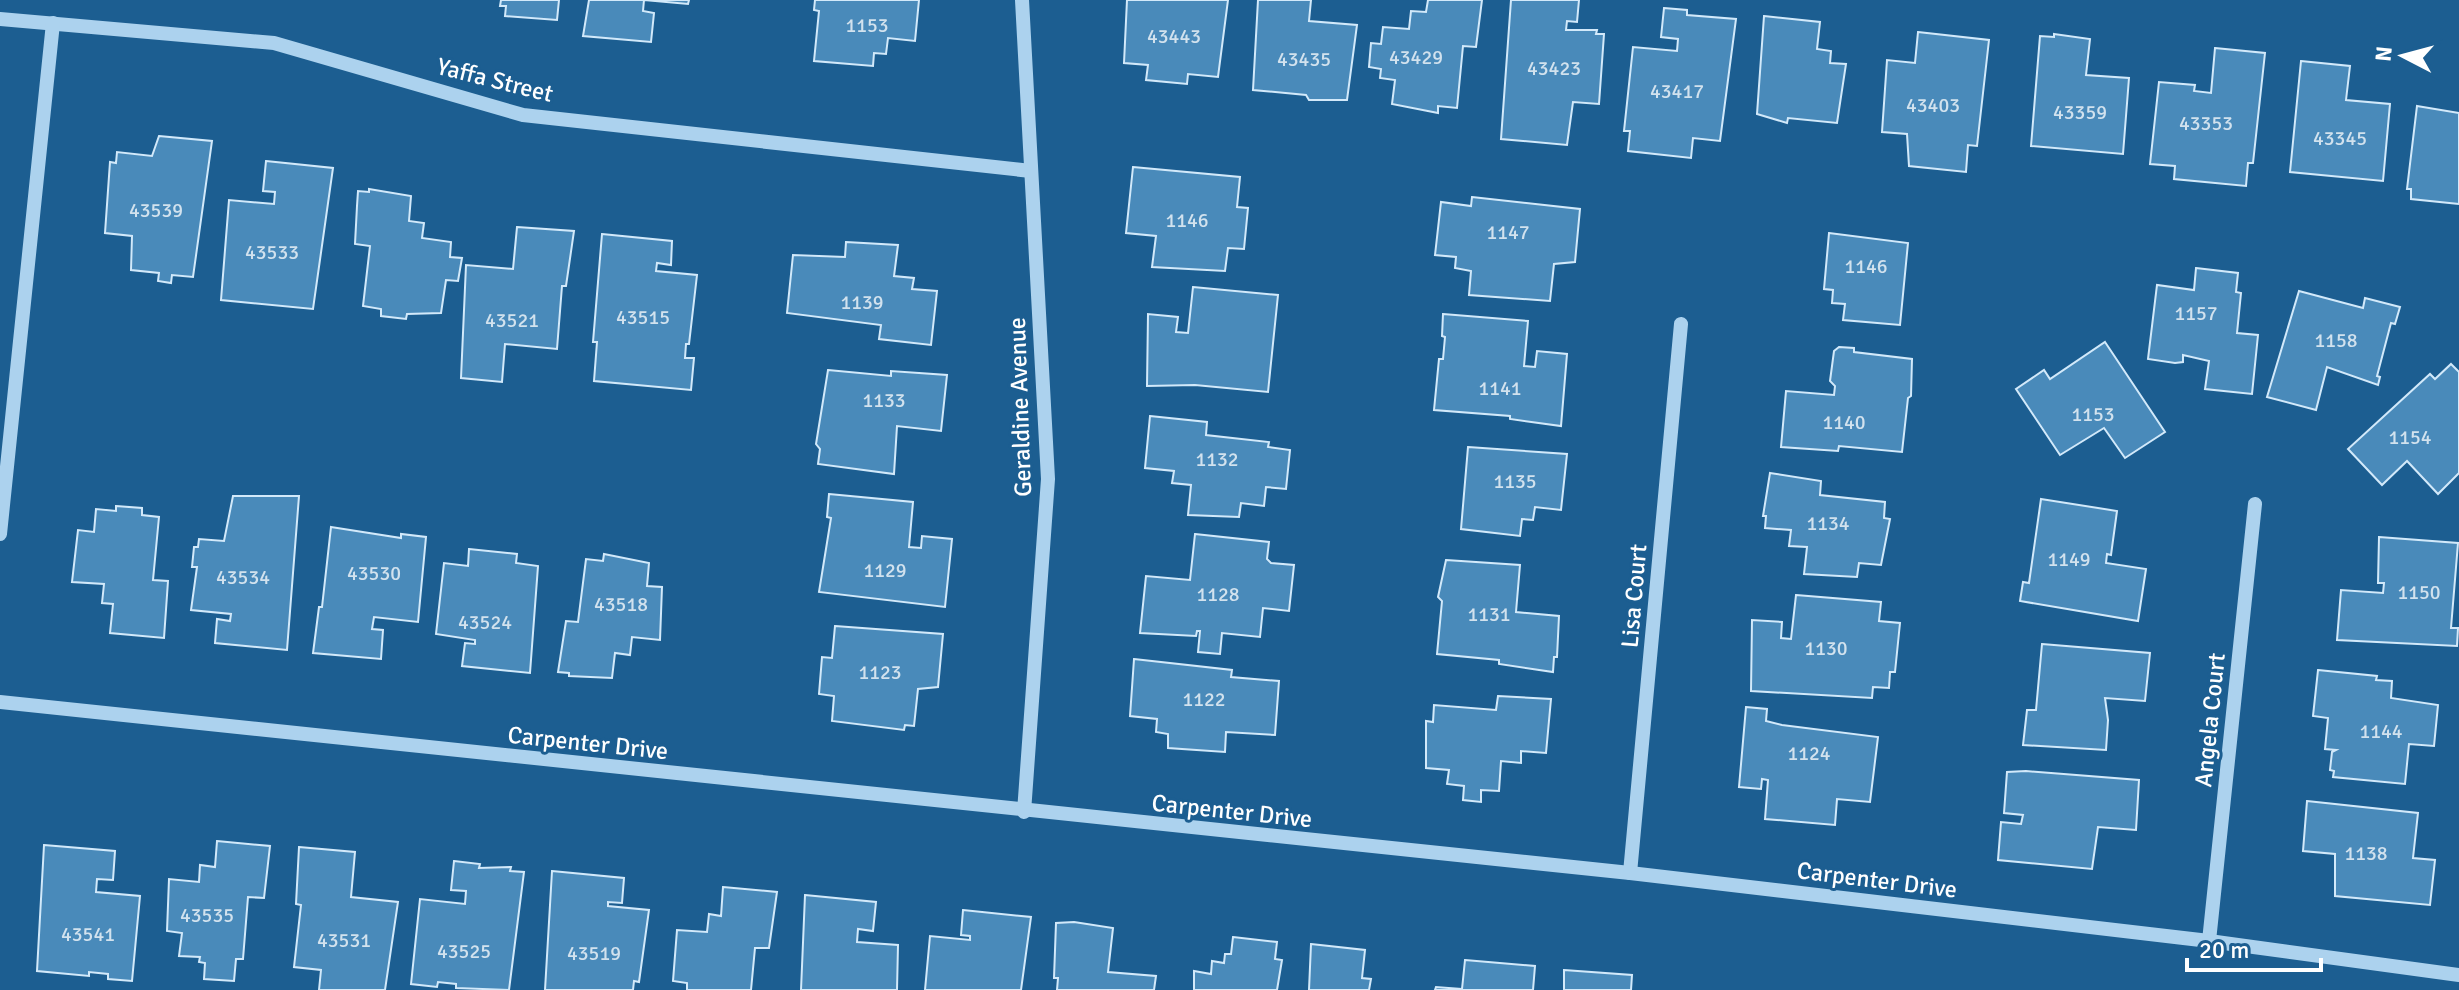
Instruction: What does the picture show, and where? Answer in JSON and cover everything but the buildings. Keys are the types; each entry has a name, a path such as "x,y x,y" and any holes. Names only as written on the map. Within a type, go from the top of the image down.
{"street":[{"name":"Geraldine Avenue","path":"1022,0 1048,479 1024,812"},
{"name":"Yaffa Street","path":"0,19 274,43 523,115 1031,171"},
{"path":"0,534 53,23"},
{"name":"Lisa Court","path":"1630,873 1681,324"},
{"name":"Angela Court","path":"2209,941 2255,504"},
{"name":"Carpenter Drive","path":"0,702 1024,812 1630,873 2209,941 2459,975"}]}
